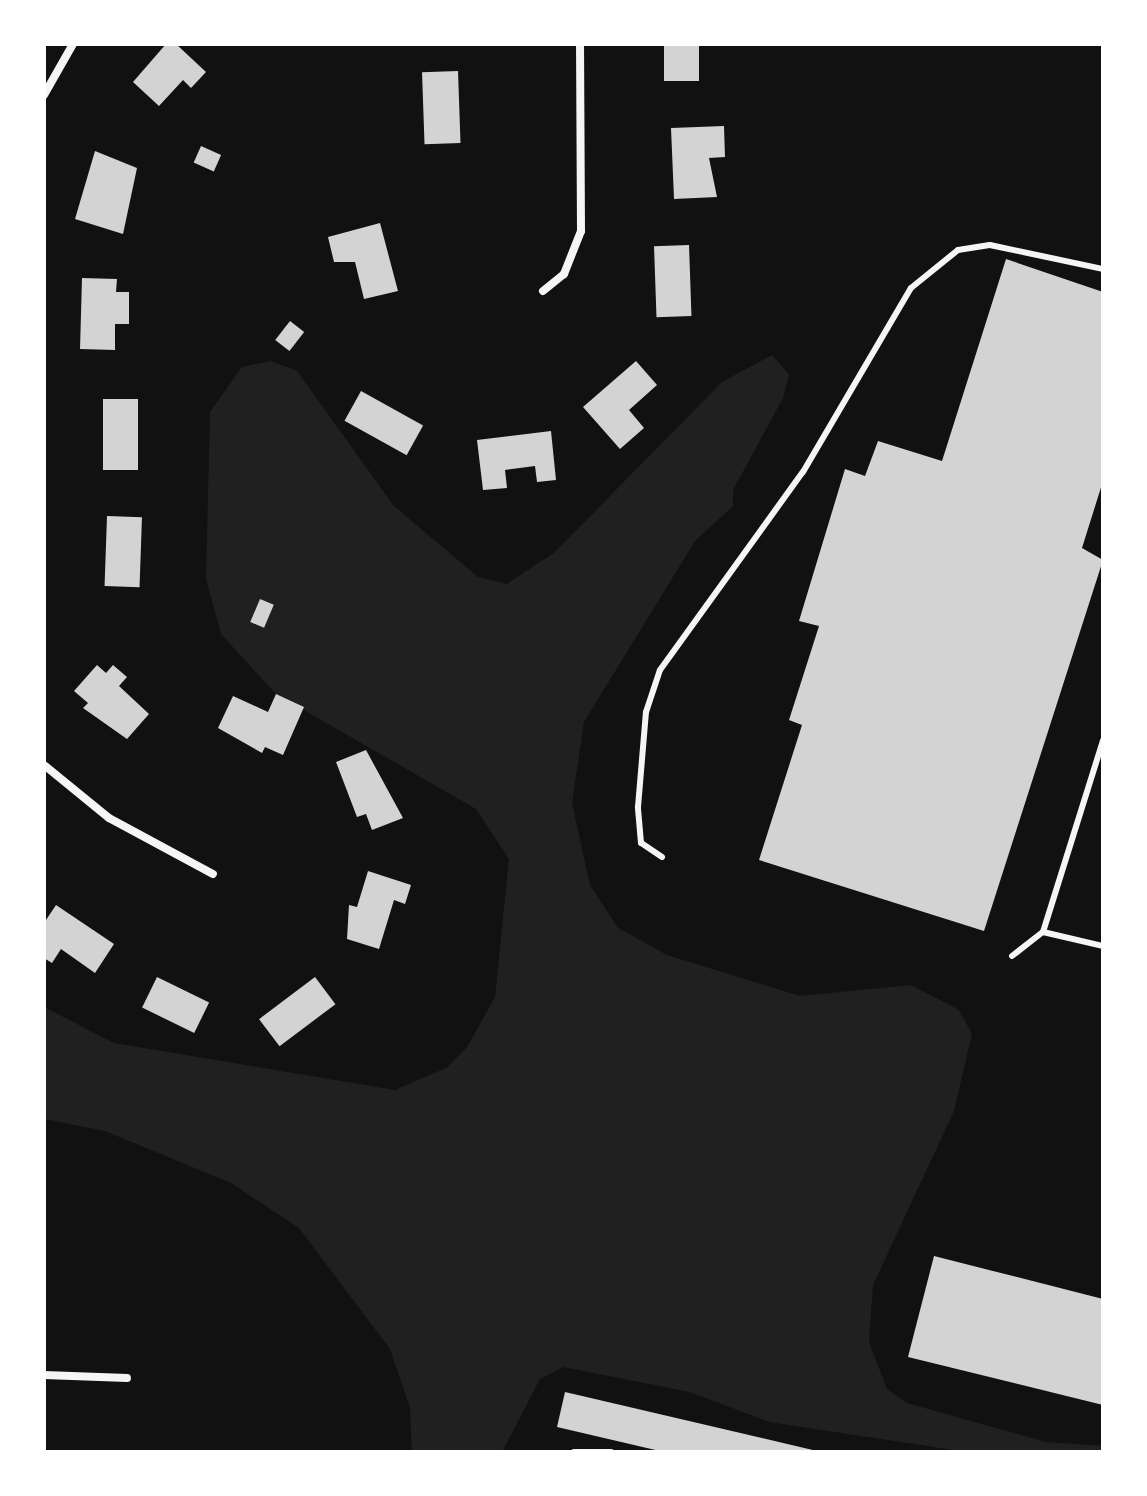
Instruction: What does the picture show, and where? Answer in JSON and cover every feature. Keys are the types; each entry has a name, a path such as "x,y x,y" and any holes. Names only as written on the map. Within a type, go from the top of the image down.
{"street":[{"path":"44,95 73,44"},
{"path":"543,291 564,274 581,231 580,44"},
{"path":"44,765 109,818 213,874"},
{"path":"44,1375 127,1378"}],"lane":[{"path":"662,857 641,843 638,807 646,712 660,670 803,472 911,288 958,250 990,245 1103,269"},
{"path":"1012,956 1043,932 1103,740"},
{"path":"1043,932 1103,946"},
{"path":"574,1452 611,1452"}],"shaded area":[{"path":"772,355 789,374 783,398 733,490 733,506 695,541 584,722 572,803 590,885 618,928 667,955 800,996 911,985 959,1010 972,1034 954,1111 873,1285 869,1342 887,1389 907,1403 1046,1442 1103,1446 1103,1452 967,1452 769,1422 690,1392 563,1367 540,1379 502,1452 412,1452 410,1408 390,1349 299,1228 231,1183 105,1131 44,1119 44,1007 114,1043 395,1090 446,1068 467,1047 495,997 509,859 476,809 276,694 221,634 206,579 210,412 242,367 271,361 297,371 394,506 478,577 507,584 555,552 722,382"}],"building":[{"path":"166,44 176,44 206,72 191,88 183,80 159,106 133,82"},
{"path":"664,44 699,44 699,81 664,81"},
{"path":"458,71 461,143 425,144 422,72"},
{"path":"724,126 725,157 709,158 717,197 674,199 671,128"},
{"path":"201,146 221,155 214,171 194,162"},
{"path":"95,151 137,168 123,234 75,219"},
{"path":"380,223 398,291 364,299 355,262 334,262 328,237"},
{"path":"689,245 691,316 656,317 654,246"},
{"path":"1006,259 1103,292 1103,481 1082,548 1103,560 984,931 759,860 802,725 789,720 819,626 799,621 845,469 865,476 878,441 942,461"},
{"path":"82,278 117,279 116,292 129,292 129,324 115,324 115,350 80,349"},
{"path":"290,321 304,332 289,351 275,340"},
{"path":"636,361 657,385 629,410 644,428 620,449 583,407"},
{"path":"361,391 423,425 407,455 345,421"},
{"path":"103,399 138,399 138,470 103,470"},
{"path":"551,431 556,480 537,482 535,466 505,470 507,488 483,490 477,440"},
{"path":"107,516 142,517 140,587 105,586"},
{"path":"260,599 274,605 264,628 250,622"},
{"path":"97,665 106,673 113,665 127,677 119,686 149,714 127,739 83,708 88,703 74,691"},
{"path":"276,694 304,707 283,755 265,747 262,753 218,728 233,696 268,712"},
{"path":"366,750 403,818 372,830 366,814 357,817 336,762"},
{"path":"368,871 411,885 405,904 394,900 379,949 347,939 349,905 357,907"},
{"path":"56,905 114,944 95,973 61,949 52,963 44,958 44,923"},
{"path":"157,977 209,1002 194,1033 142,1008"},
{"path":"315,977 335,1004 280,1046 259,1019"},
{"path":"934,1256 1103,1299 1103,1405 908,1357"},
{"path":"565,1392 817,1452 664,1452 557,1427"}]}
